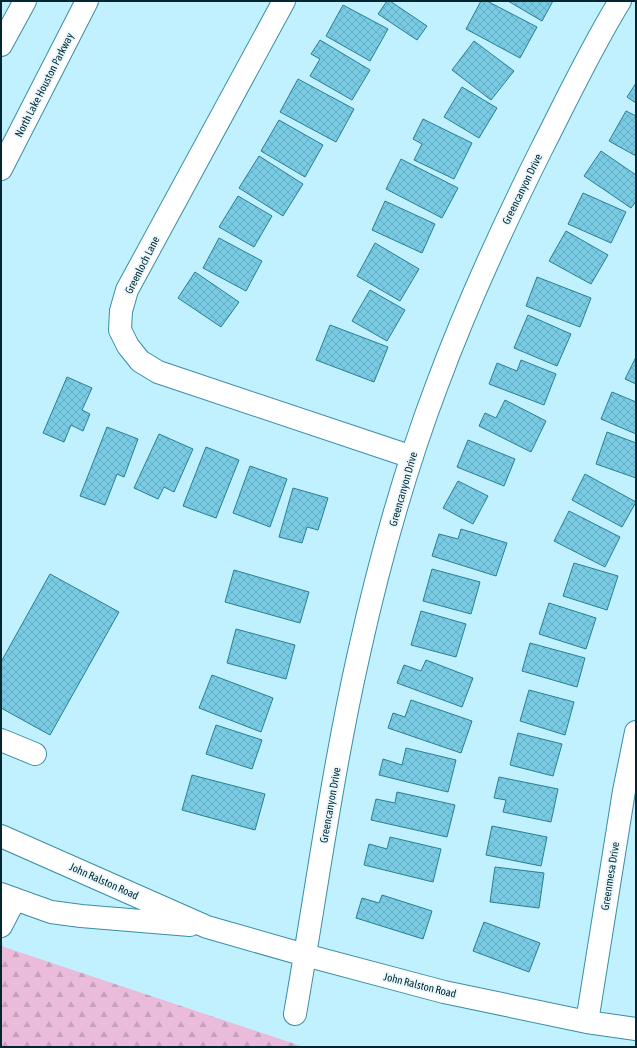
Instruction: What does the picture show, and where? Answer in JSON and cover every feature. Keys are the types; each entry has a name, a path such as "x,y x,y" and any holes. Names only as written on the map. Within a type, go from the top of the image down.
{"street":[{"path":"1,45 24,1"},
{"name":"North Lake Houston Parkway","path":"1,169 87,1"},
{"name":"Greenloch Lane","path":"284,1 127,290 121,311 120,330 128,346 140,361 158,372 412,457"},
{"name":"Greencanyon Drive","path":"295,1014 331,792 359,653 384,553 412,457 437,384 466,311 507,219 581,71 620,1"},
{"name":"Greenmesa Drive","path":"587,1022 624,790 636,732"},
{"path":"1,740 35,754"},
{"name":"John Ralston Road","path":"1,836 207,927 444,992 587,1022 636,1029"},
{"path":"1,926 8,896"},
{"name":"John Ralston Road","path":"8,896 51,912 207,927"}],"green space":[{"path":"1,946 304,1047 1,1047"}],"building":[{"path":"387,1 390,1 427,26 417,40 378,14"},
{"path":"481,1 487,1 537,27 520,58 466,29"},
{"path":"508,1 553,1 542,21"},
{"path":"343,5 388,29 370,61 326,36"},
{"path":"320,40 370,70 352,100 310,76 320,59 311,54"},
{"path":"474,41 514,71 491,100 452,70"},
{"path":"298,79 354,109 336,142 280,112"},
{"path":"636,83 636,103 627,97"},
{"path":"462,87 497,108 479,138 444,117"},
{"path":"626,111 636,116 636,156 609,141"},
{"path":"423,119 472,143 454,179 414,160 422,144 413,139"},
{"path":"279,120 323,145 305,177 261,151"},
{"path":"601,151 636,175 636,201 631,208 584,176"},
{"path":"259,156 303,184 283,216 239,188"},
{"path":"401,159 458,188 442,218 386,189"},
{"path":"583,193 626,212 611,243 568,224"},
{"path":"238,196 272,216 254,247 219,227"},
{"path":"385,201 435,224 422,253 372,230"},
{"path":"566,231 608,255 591,284 549,261"},
{"path":"219,238 262,261 246,291 203,268"},
{"path":"375,243 419,269 400,301 357,276"},
{"path":"195,272 239,302 221,327 178,298"},
{"path":"537,277 591,298 580,327 526,306"},
{"path":"370,290 405,310 387,341 352,321"},
{"path":"528,315 571,334 557,366 514,348"},
{"path":"330,325 388,347 374,382 316,360"},
{"path":"636,357 636,384 625,379"},
{"path":"521,360 556,374 544,405 489,384 497,363 517,371"},
{"path":"67,377 92,388 82,410 90,414 83,431 71,425 64,442 43,433"},
{"path":"612,392 636,402 636,434 601,419"},
{"path":"505,400 546,421 531,452 479,426 485,413 496,418"},
{"path":"107,427 138,439 124,477 117,474 105,505 80,496"},
{"path":"607,432 636,443 636,478 596,464"},
{"path":"159,434 193,449 174,492 164,487 158,499 134,488"},
{"path":"468,440 515,459 504,486 457,467"},
{"path":"206,447 239,460 216,518 183,506"},
{"path":"250,466 287,479 270,527 233,513"},
{"path":"585,474 636,502 622,527 572,500"},
{"path":"458,481 488,496 473,524 443,508"},
{"path":"293,488 328,498 318,530 307,527 302,543 279,537"},
{"path":"569,511 620,537 605,567 554,541"},
{"path":"461,529 507,543 496,576 432,556 439,534 458,539"},
{"path":"574,563 618,576 607,610 563,596"},
{"path":"432,569 480,582 471,614 423,601"},
{"path":"234,570 309,592 300,623 225,602"},
{"path":"50,574 119,612 50,735 1,708 1,662"},
{"path":"549,603 596,618 586,649 539,634"},
{"path":"421,611 466,624 456,657 411,645"},
{"path":"236,629 295,645 286,679 227,663"},
{"path":"530,643 585,658 577,687 522,671"},
{"path":"426,660 473,678 462,707 397,683 404,665 421,671"},
{"path":"212,675 273,698 261,732 199,708"},
{"path":"529,690 574,702 565,735 520,721"},
{"path":"411,700 472,721 461,753 388,728 393,713 405,717"},
{"path":"216,725 262,740 252,769 206,754"},
{"path":"518,733 562,744 553,776 510,765"},
{"path":"406,748 456,760 448,792 379,775 383,759 402,765"},
{"path":"192,775 265,794 255,830 182,810"},
{"path":"499,777 558,789 551,822 503,812 506,800 494,798"},
{"path":"397,792 455,805 447,837 371,820 376,799 395,803"},
{"path":"492,826 547,837 541,866 486,855"},
{"path":"390,837 441,849 433,882 364,865 369,844 387,849"},
{"path":"495,867 544,873 539,908 490,902"},
{"path":"382,895 432,911 423,939 356,918 362,898 379,903"},
{"path":"484,922 540,943 529,972 473,951"}]}
